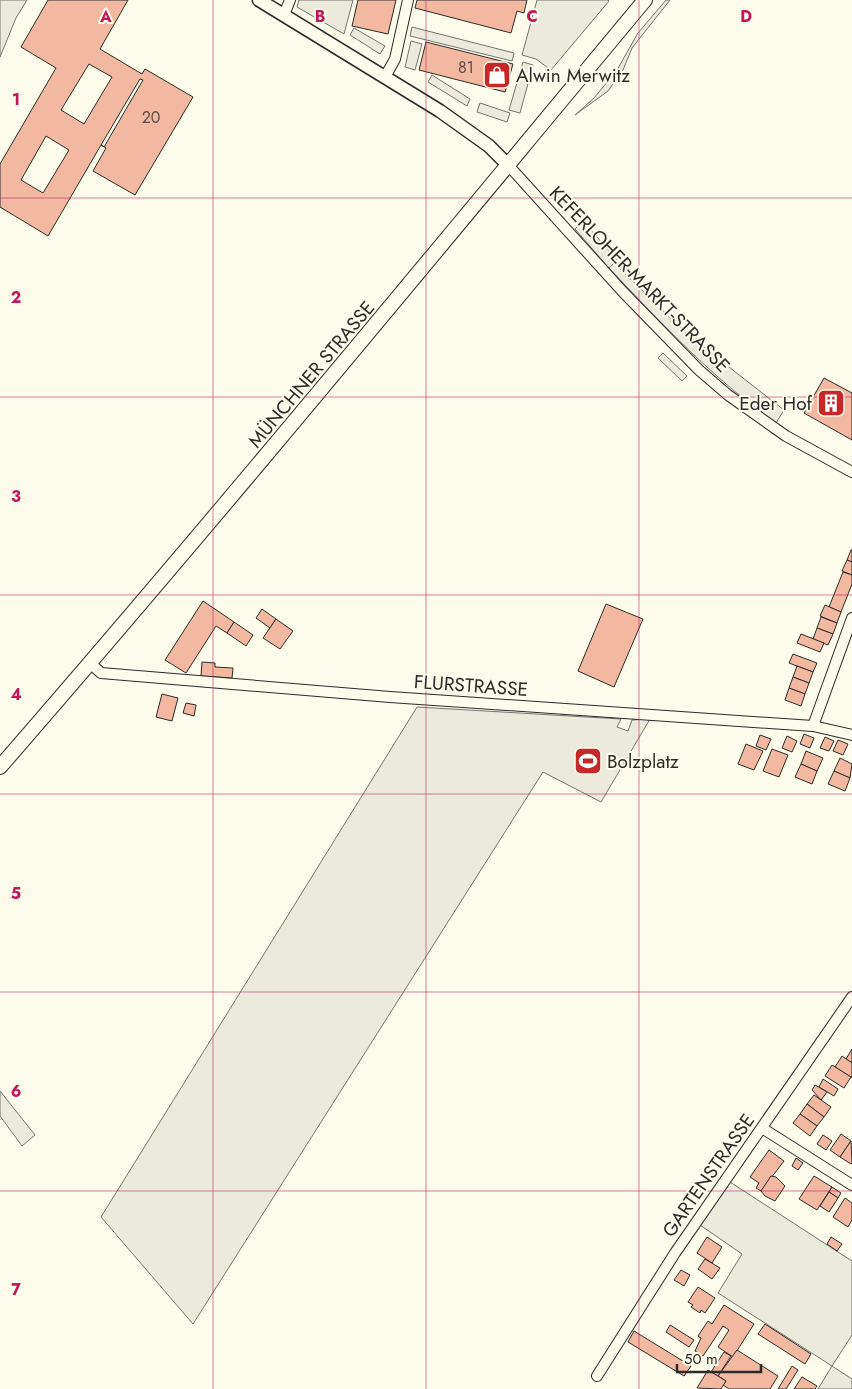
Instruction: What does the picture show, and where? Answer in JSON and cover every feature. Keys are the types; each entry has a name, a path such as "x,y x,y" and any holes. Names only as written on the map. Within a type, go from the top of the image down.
{"main road":[{"name":"MÜNCHNER STRASSE","path":"0,767 509,166 645,0"}],"street":[{"path":"259,0 385,77 479,138 509,166"},
{"path":"284,15 290,0"},
{"path":"385,77 395,59 408,0"},
{"name":"KEFERLOHER-MARKT-STRASSE","path":"509,166 622,292 699,370 736,400 786,436 852,472"},
{"path":"814,726 852,618"},
{"name":"FLURSTRASSE","path":"90,663 101,672 110,673 390,697 814,726 852,735"},
{"name":"GARTENSTRASSE","path":"597,1376 675,1253 852,997"},
{"path":"842,1012 852,1018"},
{"path":"762,1128 852,1185"}],"shaded area":[{"path":"0,0 27,0 16,18 0,57"},
{"path":"299,0 353,0 344,34 297,7"},
{"path":"537,0 609,1 551,70 536,59 522,55"},
{"path":"666,0 670,0 632,48 623,70 608,91 575,115 594,98 617,70 638,33"},
{"path":"412,27 514,53 512,61 410,36"},
{"path":"354,28 385,46 380,54 350,35"},
{"path":"411,41 422,44 415,70 405,67"},
{"path":"523,62 533,65 520,113 509,110"},
{"path":"432,75 470,99 467,106 428,82"},
{"path":"480,103 510,113 507,122 477,112"},
{"path":"583,221 617,260 609,268 575,229"},
{"path":"614,263 688,335 784,410 776,423 709,369 668,330 609,268"},
{"path":"663,353 687,376 682,381 658,358"},
{"path":"417,707 621,719 617,727 628,731 632,720 650,719 601,802 543,772 193,1324 101,1217"},
{"path":"0,1091 35,1135 22,1146 0,1116"},
{"path":"730,1182 852,1261 852,1335 832,1366 718,1293 742,1254 700,1225"},
{"path":"832,1366 852,1379 852,1389 818,1389"}],"building":[{"path":"48,0 128,0 100,49 142,74 145,69 193,97 135,195 93,171 106,148 104,147 143,80 140,79 48,236 0,207 0,164 56,68 21,47","holes":["89,64 112,77 84,124 61,110","46,136 69,150 43,193 21,180"]},
{"path":"358,0 396,0 388,34 352,26"},
{"path":"417,0 527,0 524,13 517,11 511,33 415,8"},
{"path":"426,42 513,64 505,92 419,70"},
{"name":"Eder Hof","path":"824,378 852,393 852,440 804,413"},
{"path":"852,550 852,562 847,560"},
{"path":"847,560 852,562 852,575 842,571"},
{"path":"843,572 852,575 852,584 841,612 829,607"},
{"path":"203,601 234,622 227,633 216,626 186,673 165,660"},
{"path":"606,604 643,619 614,687 578,671"},
{"path":"825,605 841,612 837,623 820,616"},
{"path":"262,609 276,619 270,628 256,618"},
{"path":"821,617 837,623 833,634 817,628"},
{"path":"276,619 293,631 280,649 263,638"},
{"path":"234,622 253,635 246,646 227,633"},
{"path":"817,628 833,634 828,645 813,639"},
{"path":"801,634 824,643 820,652 797,643"},
{"path":"793,654 817,663 813,672 789,663"},
{"path":"202,662 215,663 215,667 233,668 232,678 201,676"},
{"path":"797,666 813,672 809,683 793,677"},
{"path":"793,677 809,683 805,694 789,688"},
{"path":"789,688 805,694 801,706 785,700"},
{"path":"162,694 178,698 172,721 156,717"},
{"path":"186,703 196,705 194,716 183,713"},
{"path":"804,734 814,738 810,748 800,744"},
{"path":"760,735 771,739 766,750 756,746"},
{"path":"787,736 797,741 792,752 782,748"},
{"path":"825,737 834,741 829,751 820,748"},
{"path":"838,740 848,744 843,755 833,751"},
{"path":"746,744 763,751 754,770 738,764"},
{"path":"772,749 788,755 779,777 763,771"},
{"path":"806,751 823,758 817,771 801,764"},
{"path":"840,758 852,764 850,778 834,771"},
{"path":"801,764 817,771 812,784 795,777"},
{"path":"834,771 850,778 845,791 828,784"},
{"path":"852,1049 852,1063 846,1059"},
{"path":"842,1056 852,1063 852,1078 835,1067"},
{"path":"832,1065 851,1077 844,1088 825,1076"},
{"path":"823,1079 838,1089 834,1096 819,1087"},
{"path":"815,1085 827,1092 821,1100 812,1090"},
{"path":"814,1095 831,1107 824,1117 807,1104"},
{"path":"807,1104 824,1117 817,1126 800,1114"},
{"path":"800,1114 817,1126 810,1136 793,1123"},
{"path":"841,1134 851,1141 840,1157 830,1150"},
{"path":"823,1135 832,1141 826,1150 817,1144"},
{"path":"851,1141 852,1163 851,1164 840,1157"},
{"path":"769,1150 784,1161 761,1191 756,1188 759,1183 750,1177"},
{"path":"796,1158 803,1163 798,1170 792,1166"},
{"path":"771,1176 776,1177 785,1186 775,1201 765,1196 761,1191"},
{"path":"814,1176 832,1187 817,1210 799,1199"},
{"path":"832,1187 841,1193 838,1198 829,1192"},
{"path":"829,1192 838,1198 829,1212 820,1206"},
{"path":"845,1198 852,1203 852,1220 848,1227 833,1217"},
{"path":"707,1237 722,1247 712,1263 697,1253"},
{"path":"831,1237 842,1244 837,1251 827,1244"},
{"path":"705,1259 720,1268 712,1279 698,1269"},
{"path":"681,1270 690,1275 684,1286 674,1280"},
{"path":"698,1287 715,1298 705,1313 701,1310 700,1313 691,1307 693,1305 688,1302"},
{"path":"724,1305 754,1324 733,1357 718,1347 729,1330 723,1326 703,1356 695,1351 701,1338 698,1336 708,1321 712,1324"},
{"path":"765,1324 811,1354 805,1364 758,1334"},
{"path":"670,1325 694,1340 689,1347 666,1332"},
{"path":"634,1331 691,1366 684,1376 628,1342"},
{"path":"737,1350 778,1376 770,1389 729,1389 723,1385 726,1381 718,1376"},
{"path":"724,1352 731,1356 718,1376 711,1372"},
{"path":"792,1366 798,1370 786,1389 778,1389"},
{"path":"708,1370 726,1381 721,1389 697,1388"},
{"path":"802,1377 817,1386 815,1389 794,1389"}],"place":[{"name":"Alwin Merwitz","path":"497,75"},
{"name":"Eder Hof","path":"831,403"},
{"name":"Bolzplatz","path":"588,761"}]}
